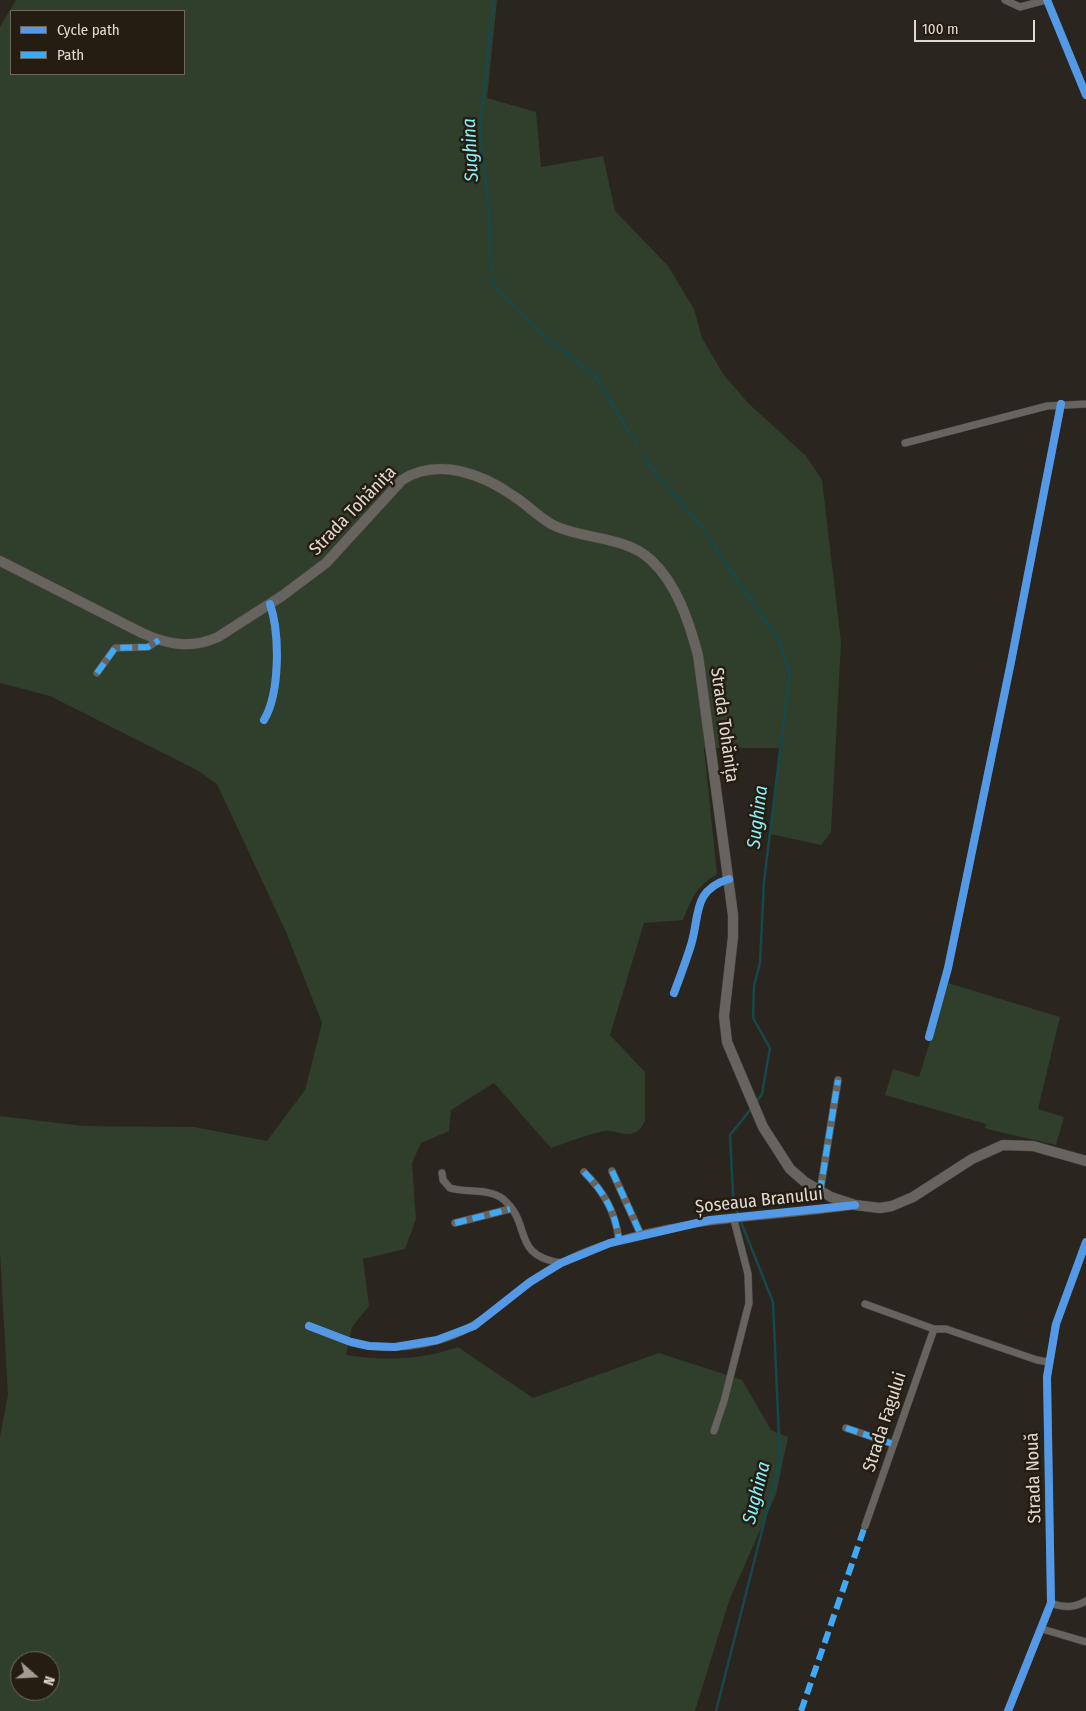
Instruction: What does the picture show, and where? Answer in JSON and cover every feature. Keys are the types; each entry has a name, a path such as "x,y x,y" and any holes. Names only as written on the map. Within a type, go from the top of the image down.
{"main road":[{"name":"Strada Tohănița","path":"0,561 159,640 186,645 207,641 231,629 270,604 326,563 402,480 411,474 428,470 453,470 475,476 500,487 555,526 620,543 638,551 653,561 666,579 679,601 693,635 702,678 720,822"},
{"name":"Șoseaua Branului","path":"720,822 728,879 733,937 725,1002 725,1029 732,1057 771,1141 790,1168 805,1182 820,1192 855,1205 880,1208 902,1203 977,1156 1003,1145 1033,1146 1086,1161"}],"street":[{"path":"1005,0 1020,7 1047,0 1086,95"},
{"path":"929,1037 948,968 1011,662 1060,404"},
{"path":"905,443 1034,409 1060,404 1086,404"},
{"path":"264,720 273,699 275,688 276,630 270,604"},
{"path":"98,673 115,648 148,647 159,640"},
{"path":"674,994 691,944 701,898 713,885 728,879"},
{"path":"820,1192 838,1080"},
{"path":"612,1171 641,1235"},
{"path":"584,1172 598,1186 611,1206 619,1240"},
{"path":"442,1173 443,1180 450,1188 499,1196 510,1209 533,1254 544,1260 561,1263"},
{"name":"Șoseaua Branului","path":"309,1326 350,1342 369,1346 395,1347 437,1340 474,1326 530,1282 561,1263 619,1240 695,1223 855,1205"},
{"path":"455,1223 510,1209"},
{"path":"714,1431 724,1402 749,1303 748,1274 734,1220"},
{"name":"Strada Nouă","path":"1008,1711 1051,1603 1046,1390 1048,1362 1056,1324 1086,1242"},
{"path":"865,1304 934,1328 946,1329 1048,1362"},
{"name":"Strada Fagului","path":"865,1526 934,1328"},
{"path":"846,1428 893,1444"},
{"path":"1051,1603 1061,1607 1073,1607 1086,1601"},
{"path":"1042,1629 1086,1642"}],"green space":[{"path":"16,0 497,0 487,98 536,112 541,167 603,156 615,211 668,266 694,309 702,338 723,374 748,403 806,456 822,480 841,642 831,832 821,845 770,834 779,748 704,748 717,874 699,888 683,920 644,923 610,1035 645,1072 645,1121 640,1128 630,1134 604,1131 551,1148 494,1083 451,1110 449,1131 421,1143 412,1163 416,1219 405,1249 363,1259 369,1306 352,1327 346,1355 389,1359 417,1357 458,1347 533,1398 659,1353 742,1380 771,1430 788,1437 776,1494 729,1601 695,1711 0,1711 0,1437 8,1395 0,1251 0,1116 83,1126 194,1127 267,1141 305,1090 322,1023 286,932 217,784 197,770 50,696 0,683 0,27 10,10 10,75 185,75 185,10 10,10"},
{"path":"948,983 1060,1017 1038,1109 1064,1117 1056,1145 991,1130 985,1128 986,1124 885,1095 893,1069 919,1077"}],"waterway":[{"name":"Sughina","path":"491,270 489,212 480,133 493,0"},
{"name":"Sughina","path":"491,277 492,283 536,329 596,377 637,445"},
{"name":"Sughina","path":"642,454 650,467 701,525 778,639 790,672 764,881 760,963 754,986 753,1018 770,1048 762,1094 756,1102"},
{"name":"Sughina","path":"738,1214 733,1194 730,1135 751,1109"},
{"name":"Sughina","path":"716,1711 780,1460 773,1302 741,1222"}],"marked path":[{"path":"97,673 115,648 148,647 159,640"},
{"path":"820,1192 838,1080"},
{"path":"612,1171 641,1235"},
{"path":"584,1172 608,1203 615,1220 619,1240"},
{"path":"455,1223 510,1209"},
{"path":"846,1428 893,1444"},
{"path":"801,1711 865,1526"}],"cycle path":[{"path":"1047,0 1086,95"},
{"path":"929,1037 948,968 1011,662 1061,404"},
{"path":"264,720 273,695 277,663 276,631 270,604"},
{"path":"674,993 691,945 697,914 703,897 717,884 729,879"},
{"path":"309,1326 351,1342 369,1346 395,1347 437,1340 474,1326 530,1282 561,1263 610,1243 710,1220 855,1205"},
{"path":"1008,1711 1051,1603 1047,1377 1056,1324 1086,1242"}]}
